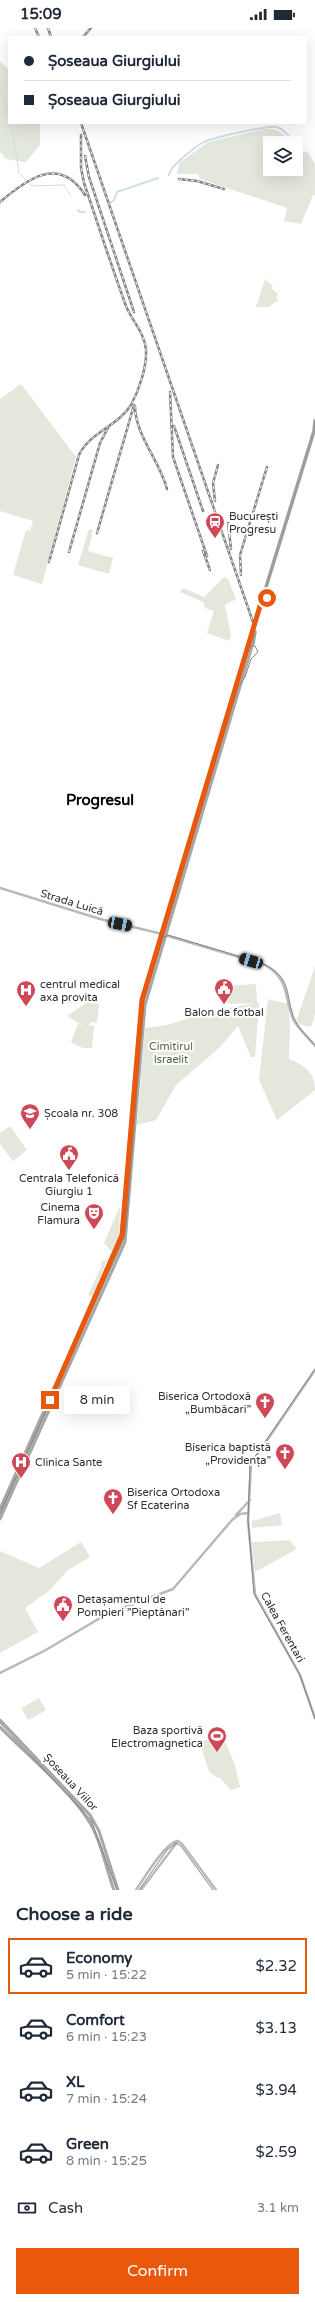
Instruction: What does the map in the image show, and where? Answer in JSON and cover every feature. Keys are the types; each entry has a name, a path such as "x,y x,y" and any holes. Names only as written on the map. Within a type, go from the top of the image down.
{"highway":[{"path":"253,642 315,426 315,421"},
{"path":"251,636 265,597 315,435"}],"main road":[{"path":"238,686 251,636"},
{"path":"0,1509 121,1239 140,1010 238,686 253,642"},
{"name":"Strada Luică","path":"0,888 100,919 163,935 269,968 279,976 286,987 295,1023 315,1046"},
{"path":"0,1519 125,1242 144,1007 163,935"},
{"name":"Calea Ferentari","path":"315,1370 251,1464 248,1518 255,1594 300,1674 315,1718"},
{"path":"0,1673 43,1652 107,1614 174,1589 250,1500"},
{"path":"239,1514 249,1512"},
{"path":"239,1514 248,1518"},
{"name":"Șoseaua Viilor","path":"0,1720 90,1815 99,1831 118,1890"},
{"name":"Șoseaua Viilor","path":"0,1727 86,1817 96,1837 114,1890"},
{"path":"142,1890 178,1841"},
{"path":"136,1890 164,1851 172,1842 178,1841 182,1844 216,1890"}],"green space":[{"path":"0,61 8,69 8,124 40,124 40,145 26,162 6,159 0,152"},
{"path":"265,129 281,132 285,136 263,136 263,176 303,176 303,151 308,152 315,164 315,195 313,195 301,224 284,221 287,208 200,179 198,174 177,174 179,163 208,142"},
{"path":"265,279 273,286 271,288 278,294 276,298 278,300 269,307 256,307"},
{"path":"21,384 76,457 42,584 13,575 26,530 30,531 33,521 0,511 0,399"},
{"path":"89,529 93,530 88,551 113,558 109,574 78,565"},
{"path":"224,577 228,579 236,599 225,605 231,636 229,641 207,633 214,611 205,608 203,602 180,592 183,588 204,597"},
{"path":"315,966 315,1014 311,1027 299,1024 297,1019"},
{"name":"Cimitirul Israelit","path":"256,984 257,1003 259,1003 255,1057 251,1057 238,1026 219,1048 176,1085 156,1120 137,1125 145,1028 167,1025 211,1011 256,1003 228,1004 226,986"},
{"path":"268,999 288,1004 290,1024 289,1059 308,1070 315,1084 315,1090 277,1120 259,1080"},
{"path":"86,1003 99,1004 97,1023 91,1022 88,1026 78,1023 67,1016"},
{"path":"78,1024 94,1026 92,1048 83,1048 71,1042"},
{"path":"10,1126 27,1150 13,1161 0,1144 0,1133"},
{"path":"120,1206 119,1237 112,1251 104,1243"},
{"path":"107,1260 93,1297 88,1295 102,1265 101,1261"},
{"path":"280,1513 282,1525 252,1528 252,1521"},
{"path":"289,1540 297,1549 255,1572 252,1542"},
{"path":"81,1542 90,1557 68,1570 50,1590 25,1608 38,1632 0,1653 0,1551 39,1568"},
{"path":"39,1698 46,1710 28,1720 21,1708"},
{"name":"Baza sportivă Electromagnetica","path":"223,1737 235,1765 240,1787 231,1790 219,1777 217,1778 209,1771 199,1741"}],"waterway":[{"path":"0,85 8,113"},
{"path":"11,124 19,173 32,186 64,185 71,196"},
{"path":"169,175 170,171 178,162 189,152 204,142 252,130 271,127 279,128 289,136"},
{"path":"110,203 114,200 117,192 158,178"},
{"path":"78,210 80,212 85,212"}],"tram line":[{"path":"0,1513 122,1241 125,1226 143,1001 248,650 251,646 255,646 258,652 251,659 245,677 238,687 144,1001 126,1227 123,1241 0,1514"},
{"path":"161,939 168,935 262,963 272,969 284,981 297,1024 315,1045"},
{"path":"315,1369 250,1464 248,1520 254,1594 300,1675 315,1719"},
{"path":"0,1723 91,1820 117,1890"},
{"path":"139,1890 167,1850 176,1843 181,1846 213,1890"}],"railway":[{"path":"35,28 39,36"},
{"path":"48,28 51,36"},
{"path":"84,36 91,28"},
{"path":"81,124 254,625"},
{"path":"49,562 79,455 90,440 119,418 131,405 142,378 146,357 143,338 126,306 84,183 81,168 81,135"},
{"path":"85,156 89,177 134,312"},
{"path":"0,202 10,193 32,179 43,175 54,174 65,176 75,183 85,195"},
{"path":"179,179 197,181 224,189"},
{"path":"170,392 173,457 207,556"},
{"path":"97,533 134,405"},
{"path":"135,406 136,417 143,438 159,468 167,489"},
{"path":"174,426 203,511"},
{"path":"69,552 100,443 108,428"},
{"path":"215,501 213,483 218,465"},
{"path":"241,575 240,555 267,467"},
{"path":"228,523 231,549"},
{"path":"203,551 210,570"}],"place":[{"name":"București Progresu","path":"215,539"},
{"name":"Balon de fotbal","path":"224,1005"},
{"name":"centrul medical axa provita","path":"26,1007"},
{"name":"Școala nr. 308","path":"30,1130"},
{"name":"Centrala Telefonică Giurgiu 1","path":"69,1171"},
{"name":"Cinema Flamura","path":"94,1230"},
{"name":"Biserica Ortodoxă „Bumbăcari”","path":"265,1419"},
{"name":"Biserica baptistă „Providența”","path":"285,1470"},
{"name":"Clinica Sante","path":"21,1479"},
{"name":"Biserica Ortodoxa Sf Ecaterina","path":"113,1515"},
{"name":"Detașamentul de Pompieri ”Pieptănari”","path":"63,1622"},
{"name":"Baza sportivă Electromagnetica","path":"217,1753"}],"district":[{"name":"Progresul","path":"100,800"}],"route":[{"path":"50,1400 118,1249 122,1235 142,1000 243,662 264,599 263,596 266,595 267,598"}]}
